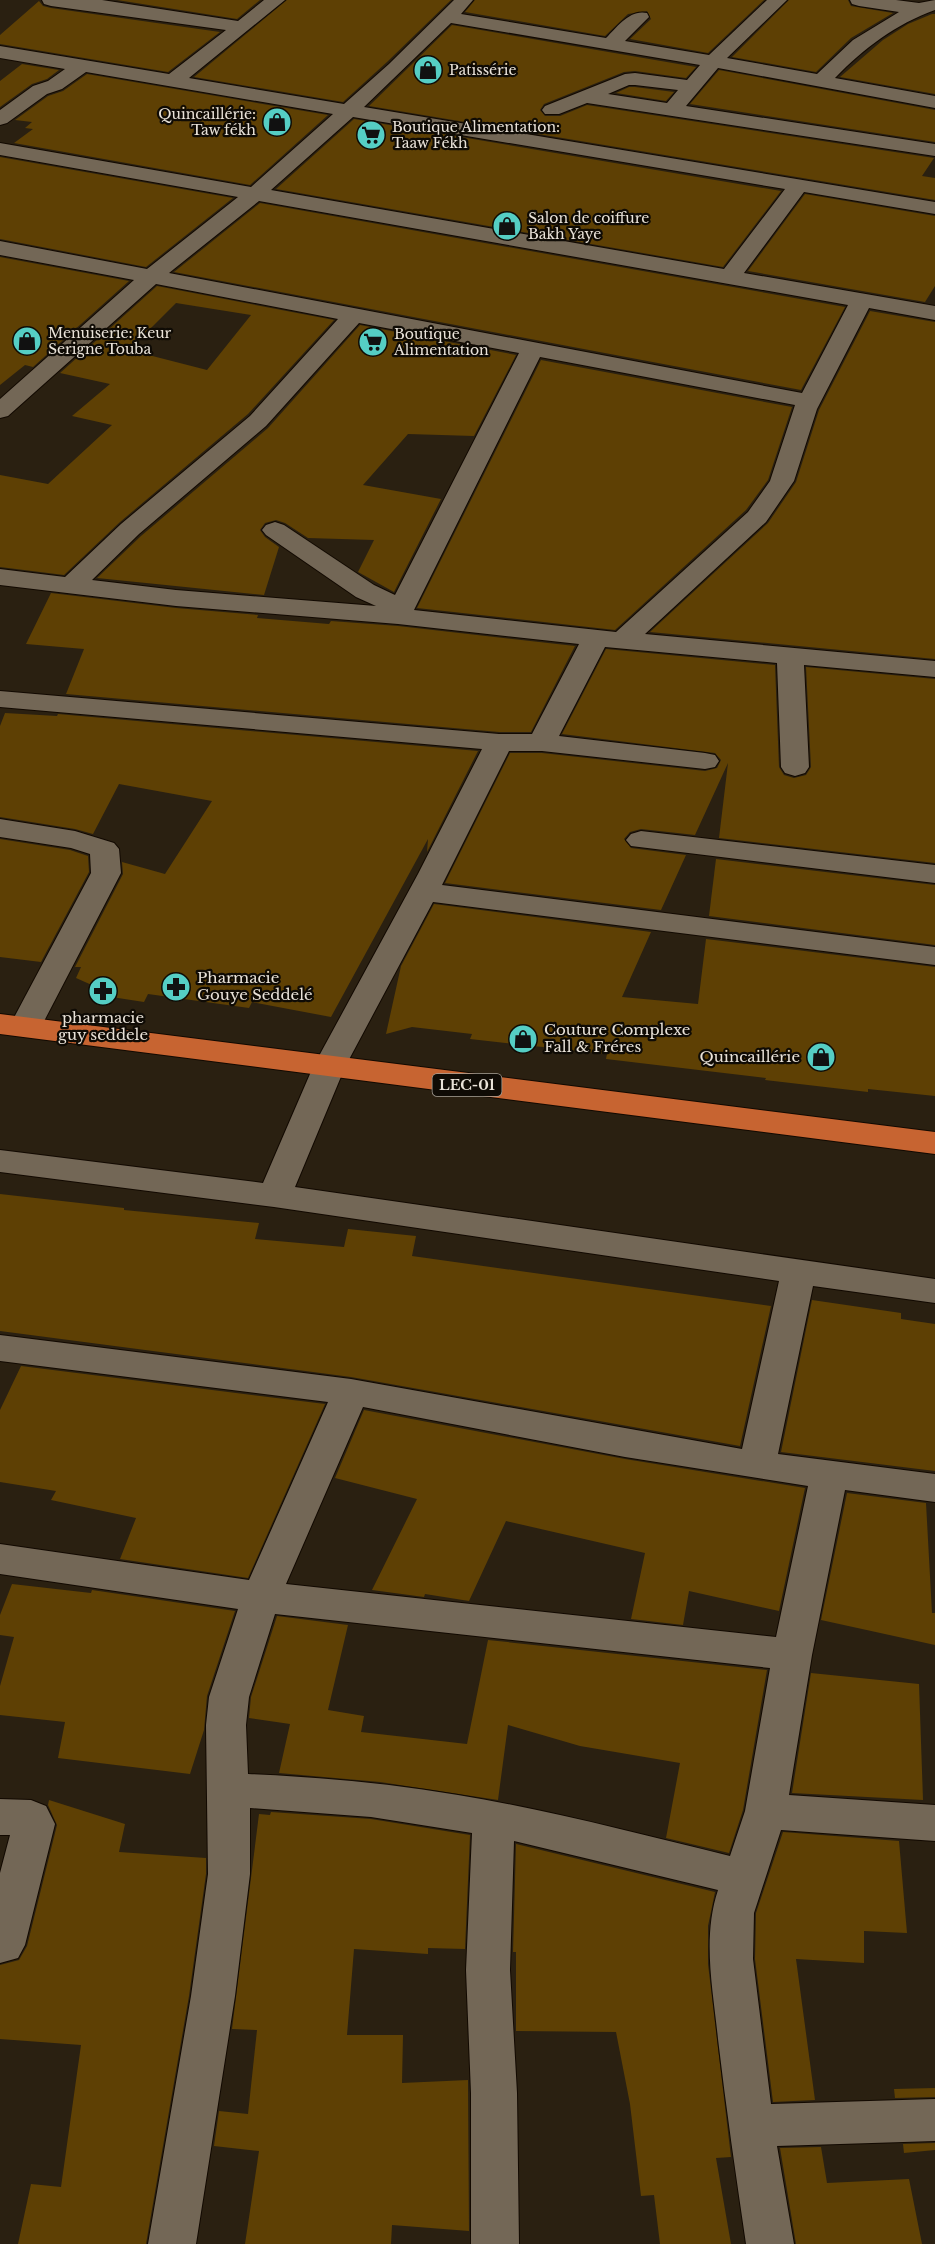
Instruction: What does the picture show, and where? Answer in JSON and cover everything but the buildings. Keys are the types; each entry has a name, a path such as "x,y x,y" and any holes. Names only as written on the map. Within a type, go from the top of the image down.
{"highway":[{"name":"LEC-01","path":"12,1026 935,1143"}],"street":[{"path":"51,0 242,27"},
{"path":"174,80 276,0"},
{"path":"0,411 151,277 256,193 396,68 464,0"},
{"path":"673,109 713,60 778,0"},
{"path":"860,0 927,7"},
{"path":"822,80 855,47 878,29 927,7"},
{"path":"448,16 713,60 935,102"},
{"path":"610,44 640,17"},
{"path":"0,52 935,208"},
{"path":"0,119 40,90 56,85 83,65"},
{"path":"552,111 616,82 635,79 691,86"},
{"path":"584,96 935,150"},
{"path":"0,149 935,313"},
{"path":"729,277 800,185"},
{"path":"1,250 809,401"},
{"path":"542,743 609,639 757,517 782,482 809,401 862,300"},
{"path":"71,586 130,529 251,427 353,316"},
{"path":"400,611 533,349"},
{"path":"275,530 365,591 400,611"},
{"path":"0,577 176,598 400,611 609,639 935,669"},
{"path":"790,656 795,767"},
{"path":"0,699 499,742 542,743 705,761"},
{"path":"274,1196 328,1067 499,742"},
{"path":"0,828 75,840 104,849 106,873 12,1026"},
{"path":"641,840 935,874"},
{"path":"422,892 935,956"},
{"path":"0,1161 274,1196 935,1291"},
{"path":"757,1465 798,1273"},
{"path":"3,1356 351,1392 757,1465 935,1488"},
{"path":"172,2244 213,1996 229,1874 226,1725 229,1697 261,1597 351,1392"},
{"path":"770,2244 751,2126 731,1959 732,1913 766,1811 792,1655 829,1475"},
{"path":"0,1559 261,1597 792,1655"},
{"path":"227,1790 315,1795 418,1806 494,1819 745,1878"},
{"path":"766,1811 935,1823"},
{"path":"0,1816 31,1818 34,1824 3,1945"},
{"path":"494,1819 488,1970 494,2093 495,2244"},
{"path":"751,2126 935,2120"}],"place":[{"name":"Patissérie","path":"428,70"},
{"name":"Quincaillérie: Taw fékh","path":"277,122"},
{"name":"Boutique Alimentation: Taaw Fékh","path":"371,135"},
{"name":"Salon de coiffure Bakh Yaye","path":"507,226"},
{"name":"Menuiserie: Keur Serigne Touba","path":"27,341"},
{"name":"Boutique Alimentation","path":"373,342"},
{"name":"Pharmacie Gouye Seddelé","path":"176,987"},
{"name":"pharmacie guy seddele","path":"103,991"},
{"name":"Couture Complexe Fall & Fréres","path":"523,1039"},
{"name":"Quincaillérie","path":"821,1057"}]}
